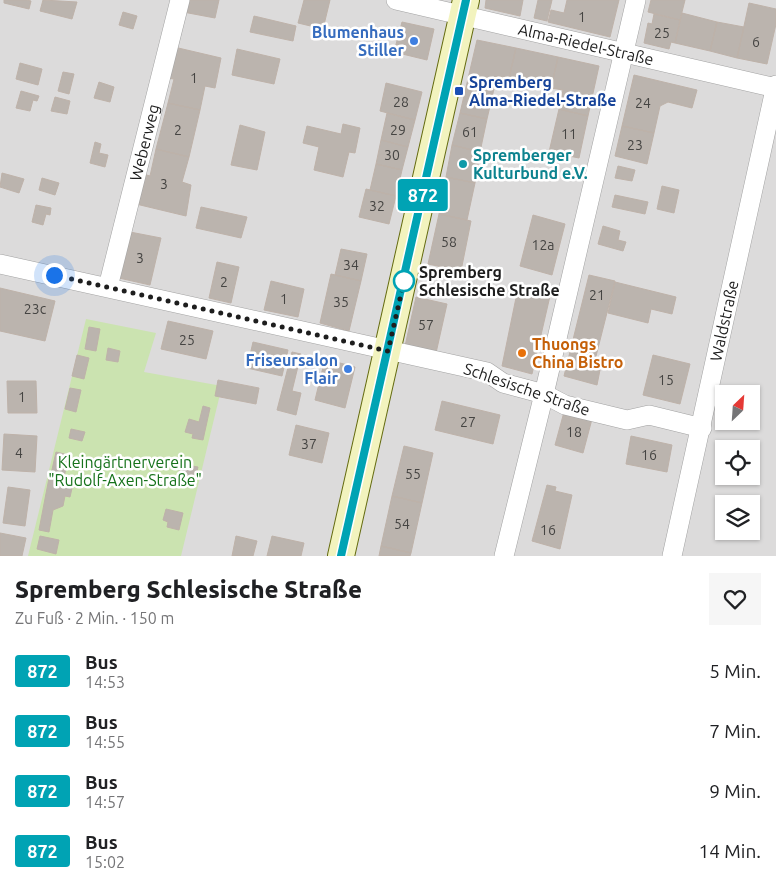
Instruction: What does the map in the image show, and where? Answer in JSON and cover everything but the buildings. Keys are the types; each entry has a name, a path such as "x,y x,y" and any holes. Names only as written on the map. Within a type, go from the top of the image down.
{"main road":[{"path":"342,556 464,8"}],"street":[{"name":"Weberweg","path":"108,286 180,0"},
{"name":"Alma-Riedel-Straße","path":"396,0 464,8 624,53 776,86"},
{"path":"504,556 636,0"},
{"name":"Waldstraße","path":"672,556 702,428 776,86"},
{"name":"Schlesische Straße","path":"0,264 108,286 487,372 503,383 544,394 565,405 627,420 649,415 702,428"}],"shaded area":[{"path":"0,0 776,0 776,556 0,556"}],"green space":[{"name":"Kleingärtnerverein \"Rudolf-Axen-Straße\"","path":"86,319 156,333 144,372 222,386 181,556 28,556"}],"bus line":[{"name":"872","path":"341,556 466,0"}],"place":[{"name":"Blumenhaus Stiller","path":"414,41"},
{"name":"Spremberg Alma-Riedel-Straße","path":"459,91"},
{"name":"Spremberger Kulturbund e.V.","path":"463,164"},
{"name":"Spremberg Schlesische Straße","path":"404,281"},
{"name":"Thuongs China Bistro","path":"522,353"},
{"name":"Friseursalon Flair","path":"348,369"}],"route":[{"path":"54,275 388,351 404,281"}]}
